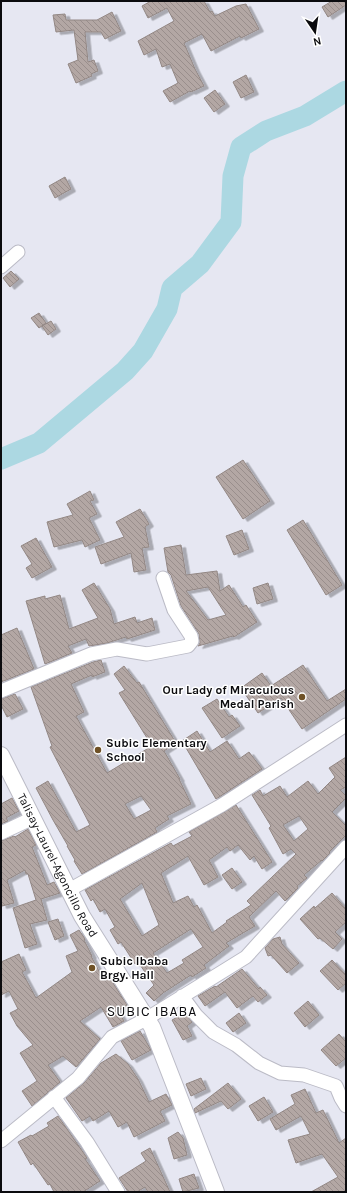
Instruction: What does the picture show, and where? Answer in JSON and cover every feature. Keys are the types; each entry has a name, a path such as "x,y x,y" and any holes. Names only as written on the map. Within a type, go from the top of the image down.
{"main road":[{"name":"Talisay-Laurel-Agoncillo Road","path":"1,755 82,916 152,1027 216,1192"}],"street":[{"path":"1,267 18,252"},
{"path":"1,691 91,654 117,649 147,654 188,646 192,641 191,636 174,610 163,578"},
{"path":"69,890 222,805 346,725"},
{"path":"1,833 33,818"},
{"path":"1,1141 78,1078 112,1037 246,957 346,847"},
{"path":"182,996 196,1015 213,1032 236,1045 259,1063 280,1073 304,1075 336,1086 346,1106"},
{"path":"54,1097 87,1142 118,1192"}],"building":[{"path":"151,1 204,1 210,12 212,11 215,16 236,6 246,4 259,29 241,38 240,36 211,51 202,34 184,43 204,86 191,92 190,91 170,102 163,91 178,83 170,64 162,67 156,49 144,55 138,41 174,21 167,8 148,18 142,6"},
{"path":"332,1 346,1 346,5 328,17 322,7"},
{"path":"112,12 121,31 105,39 101,32 85,32 88,62 94,60 98,71 91,74 92,76 76,83 68,64 78,60 74,30 56,32 53,15 65,14 66,20 97,20"},
{"path":"246,75 254,92 241,98 233,82"},
{"path":"215,90 225,104 214,112 204,98"},
{"path":"65,177 71,189 55,198 49,186"},
{"path":"11,271 19,279 10,287 3,278"},
{"path":"39,313 46,323 39,328 31,318"},
{"path":"51,321 56,329 48,335 42,326"},
{"path":"243,460 270,501 243,519 216,477"},
{"path":"90,491 94,500 90,501 97,514 89,518 100,540 85,547 82,540 54,547 47,522 73,515 67,504"},
{"path":"140,509 149,524 145,527 149,547 142,548 146,570 134,572 131,553 101,564 95,547 124,537 116,522"},
{"path":"303,520 342,585 326,595 287,530"},
{"path":"242,530 249,549 234,555 226,536"},
{"path":"36,538 52,567 32,578 26,568 32,564 21,546"},
{"path":"181,545 186,575 217,571 220,591 229,585 243,607 246,605 257,622 234,637 233,636 198,646 200,643 199,634 181,606 171,575 168,572 164,548","holes":["208,587 226,615 208,620 186,591"]},
{"path":"94,583 110,609 114,624 135,617 137,623 152,618 155,630 127,639 126,637 107,643 89,646 86,639 68,646 72,653 45,664 26,601 45,596 45,599 60,595 69,629 98,618 82,590"},
{"path":"268,583 273,599 257,604 253,588"},
{"path":"17,628 34,669 1,682 1,635"},
{"path":"101,660 105,672 92,677 92,675 71,684 84,712 76,716 107,773 152,746 119,693 125,690 114,674 124,666 137,683 139,682 176,743 164,751 180,779 191,804 167,816 169,819 155,828 157,832 82,874 36,788 48,781 76,832 90,825 50,747 52,746 31,687","holes":["141,796 151,810 134,819 125,804"]},
{"name":"Our Lady of Miraculous Medal Parish","path":"303,665 327,701 346,689 346,699 302,729 281,698 258,713 241,688 262,673 271,686"},
{"path":"15,694 23,709 7,717 1,705 1,699"},
{"path":"217,699 229,717 232,715 240,726 222,738 202,708"},
{"path":"197,731 210,752 227,741 239,759 249,752 262,769 216,799 182,741"},
{"path":"346,757 346,787 340,790 346,798 332,812 346,826 346,835 322,861 304,875 307,878 297,886 298,888 285,901 276,891 249,917 255,926 226,943 229,946 204,965 206,968 192,977 191,975 163,993 154,1001 146,993 154,985 138,962 135,964 121,942 118,944 110,930 115,927 105,909 100,912 93,899 91,901 85,890 171,843 173,846 192,836 189,832 236,805 272,862 262,869 254,856 250,860 238,845 230,851 227,847 209,860 218,877 204,885 188,856 161,873 173,903 188,896 194,907 197,905 212,933 227,922 226,921 251,905 247,901 296,854 291,849 283,854 269,828 271,826 252,795 260,790 263,796 280,786 287,797 308,781 318,794 335,777 329,768","holes":["299,816 308,829 294,841 283,825","142,883 159,925 142,936 120,899","191,929 203,947 182,960 184,963 167,973 153,953"]},
{"path":"12,798 19,811 6,818 8,821 1,824 1,804"},
{"path":"28,829 36,845 32,847 47,885 54,882 60,893 41,899 47,920 30,924 37,944 25,948 13,908 36,900 28,874 26,874 25,870 7,880 14,903 2,906 1,841 14,836 15,837"},
{"path":"232,868 242,882 232,889 222,875"},
{"path":"332,893 346,909 346,922 335,932 342,939 333,949 320,938 318,939 300,919 314,906 315,908"},
{"path":"58,919 64,936 55,940 48,922"},
{"path":"79,930 85,939 84,940 91,956 101,975 106,972 127,1005 118,1011 124,1021 113,1027 101,1007 80,1021 100,1039 76,1067 63,1056 48,1065 60,1082 32,1106 22,1091 37,1081 20,1053 33,1045 17,1026 10,1013 18,1009 9,991 1,995 1,962 19,954 26,970 22,972 36,998 72,972 66,956 78,951 70,935"},
{"path":"280,937 282,944 299,963 287,973 271,955 268,956 265,948 273,939"},
{"path":"332,960 346,975 346,983 338,990 320,971"},
{"path":"242,969 259,989 260,987 267,995 258,1002 253,996 237,1008 225,992 205,1006 198,996 215,986 216,987"},
{"path":"308,1001 319,1015 305,1027 294,1013"},
{"path":"185,1013 192,1022 187,1026 192,1036 183,1040 172,1020"},
{"path":"239,1013 246,1023 233,1032 226,1023"},
{"path":"140,1031 151,1050 132,1060 121,1041"},
{"path":"339,1034 346,1042 346,1058 336,1066 321,1050"},
{"path":"116,1054 128,1064 138,1079 149,1102 166,1094 172,1105 160,1111 165,1121 134,1137 127,1122 118,1127 109,1111 93,1121 90,1116 82,1121 66,1098 84,1083 101,1063"},
{"path":"201,1078 206,1089 191,1096 186,1084"},
{"path":"228,1083 241,1099 228,1109 221,1101 195,1113 194,1109"},
{"path":"305,1089 316,1113 323,1110 339,1143 346,1138 346,1192 311,1192 338,1177 322,1154 296,1163 288,1140 310,1134 301,1116 276,1130 270,1119 295,1104 291,1095"},
{"path":"264,1097 273,1112 258,1121 249,1106"},
{"path":"58,1116 87,1158 85,1159 100,1181 83,1192 54,1192 50,1184 48,1185 33,1163 31,1165 18,1142 49,1126 47,1123"},
{"path":"178,1132 183,1138 187,1155 174,1159 168,1138"},
{"path":"150,1148 170,1192 148,1192 145,1187 137,1192 128,1192 119,1178 146,1161 141,1153"},
{"path":"194,1174 199,1188 183,1192 179,1179"}],"waterway":[{"path":"1,459 39,443 125,371 143,351 167,309 172,288 200,264 231,222 233,176 241,147 266,131 305,116 346,91"}],"place":[{"name":"Our Lady of Miraculous Medal Parish","path":"302,697"},
{"name":"Subic Elementary School","path":"98,750"},
{"name":"Subic Ibaba Brgy. Hall","path":"92,968"}],"district":[{"name":"SUBIC IBABA","path":"152,1011"}]}
